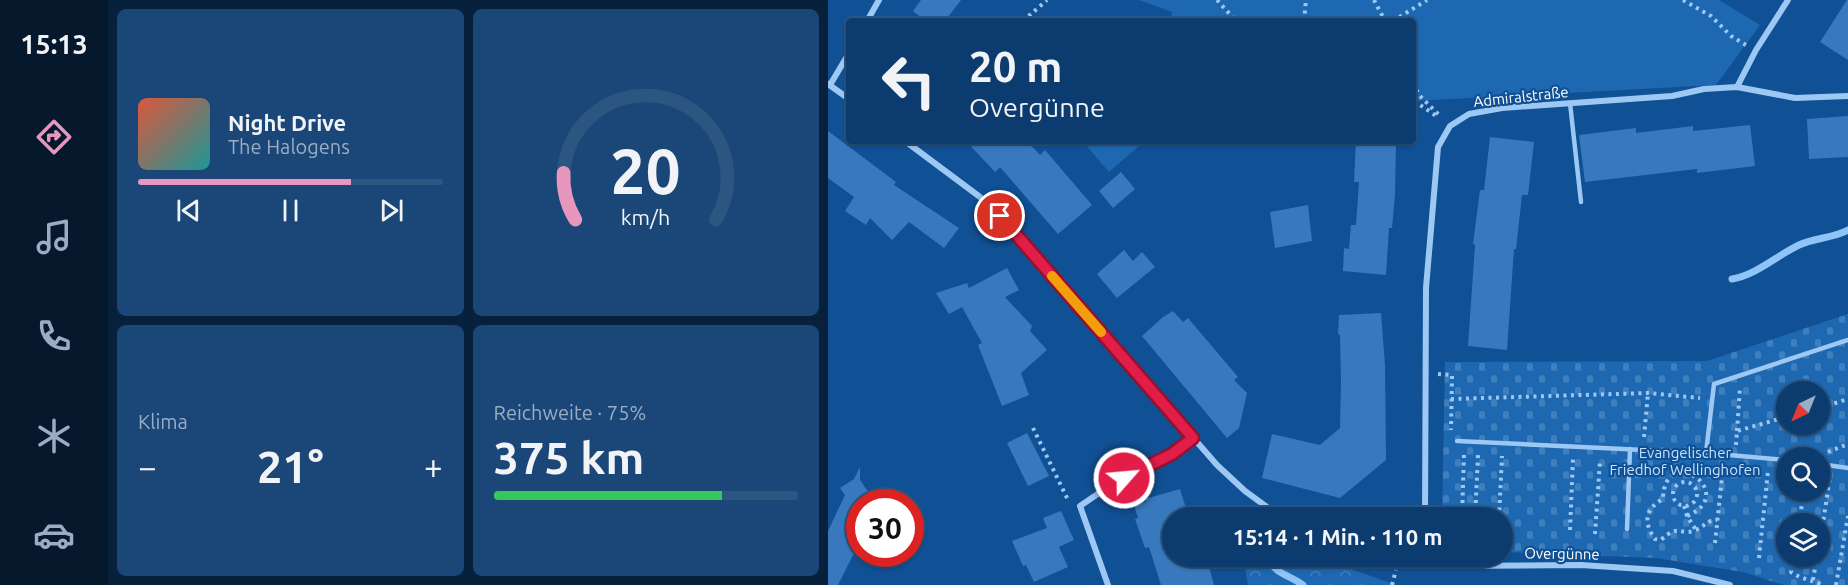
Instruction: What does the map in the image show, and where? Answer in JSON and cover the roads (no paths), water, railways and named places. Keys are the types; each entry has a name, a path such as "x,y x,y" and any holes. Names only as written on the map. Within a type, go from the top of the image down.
{"street":[{"path":"869,18 879,0"},
{"path":"1737,87 1755,50 1788,0"},
{"path":"846,58 829,85 846,97"},
{"name":"Admiralstraße","path":"1425,507 1426,288 1438,147 1450,126 1469,114 1502,108 1672,96 1704,89 1737,87 1795,98 1848,96"},
{"path":"910,144 980,197 1000,216 1193,438 1231,479 1268,507"},
{"path":"1108,585 1080,506 1108,487 1172,454 1193,438"},
{"name":"Overgünne","path":"1513,565 1581,565 1673,571 1730,585"}],"lane":[{"path":"1570,103 1581,202"},
{"path":"1706,453 1714,384 1848,340"},
{"path":"1457,441 1706,453 1776,459"},
{"path":"1627,529 1630,450"},
{"path":"1830,466 1848,468"}],"waterway":[{"path":"1732,279 1758,269 1799,245 1848,230"},
{"path":"1274,567 1303,585"}],"park label":[{"name":"Evangelischer Friedhof Wellinghofen","path":"1685,462"}]}
